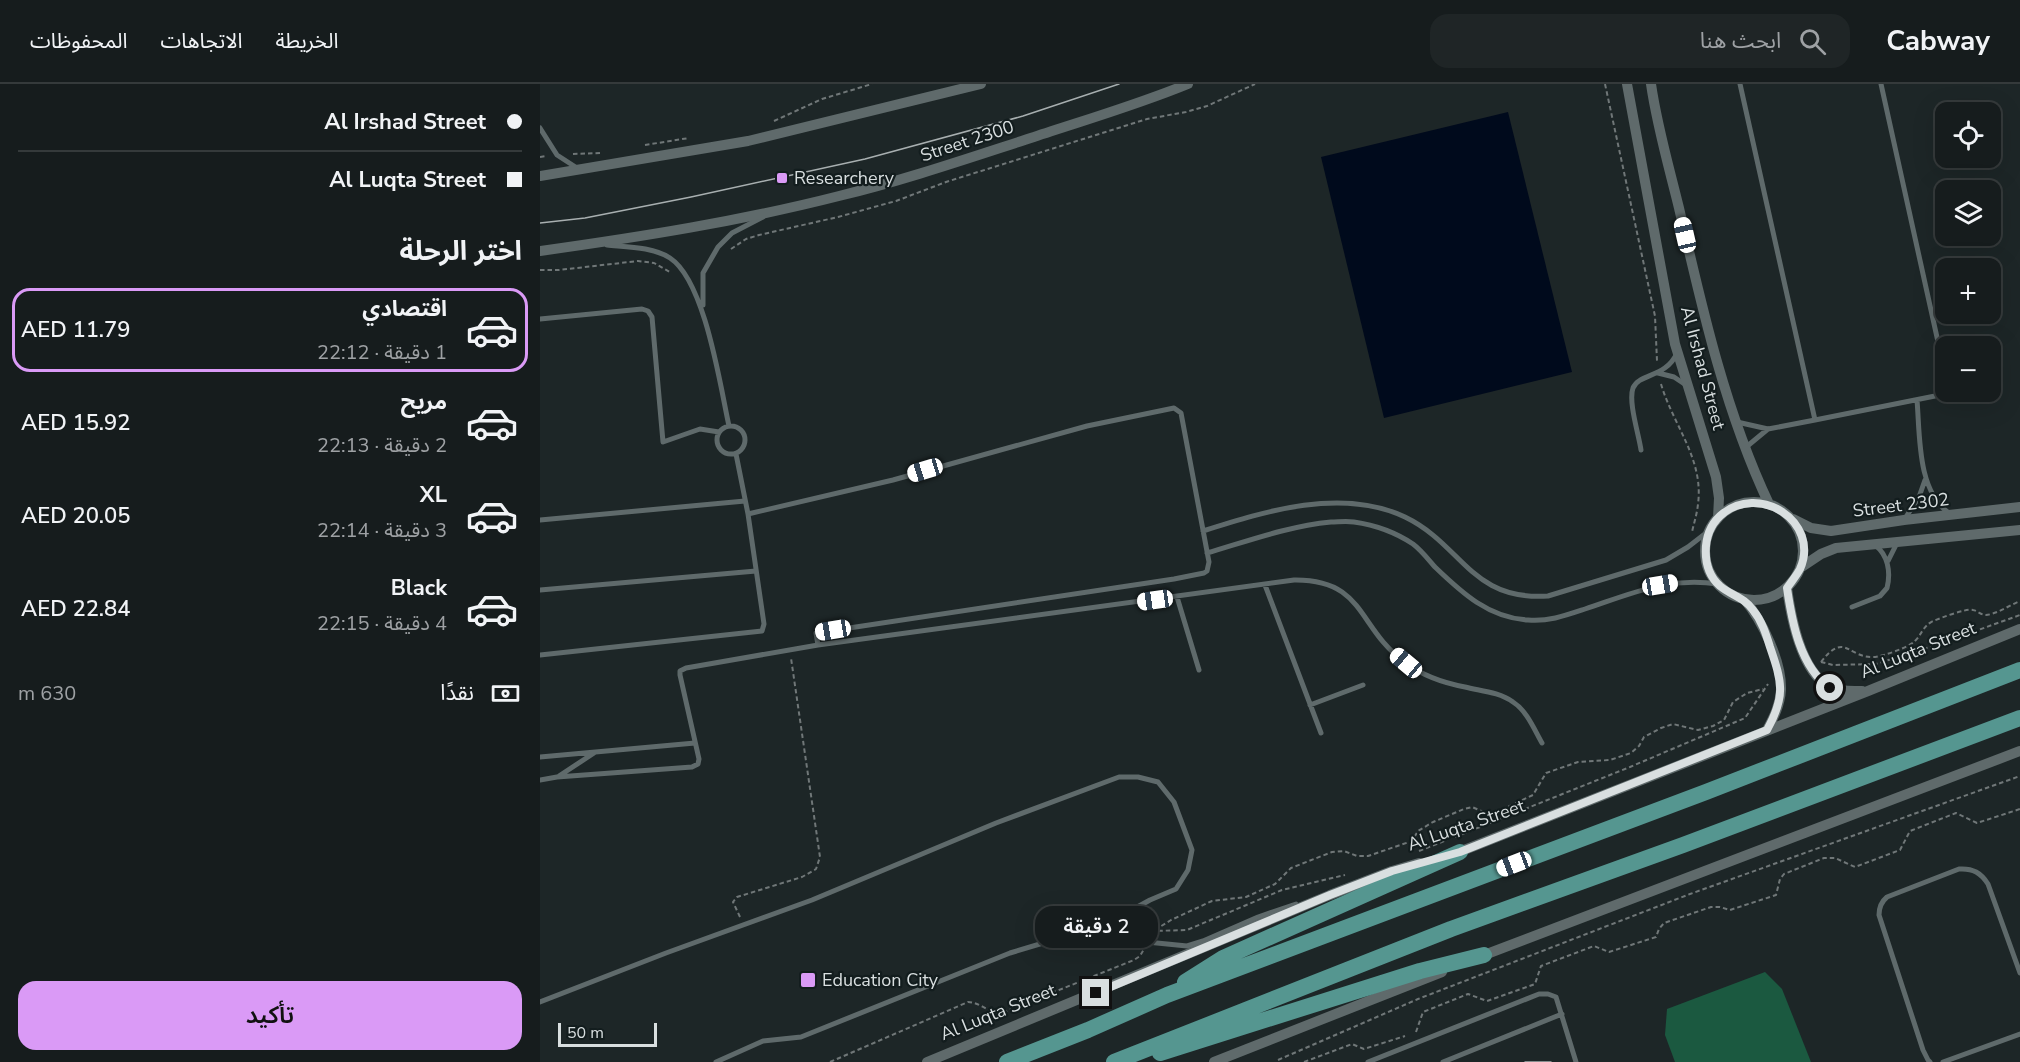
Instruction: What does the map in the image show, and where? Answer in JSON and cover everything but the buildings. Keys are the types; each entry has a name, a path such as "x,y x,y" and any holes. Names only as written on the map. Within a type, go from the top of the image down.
{"main road":[{"path":"1007,1062 1167,995 1706,792 2020,670"},
{"path":"1113,1062 1461,925 1683,845 2020,718"},
{"path":"1167,995 1223,958 1460,852"},
{"path":"1130,1062 1420,971 1484,955"}],"street":[{"path":"540,176 748,141 981,84"},
{"name":"Street 2300","path":"540,251 778,211 840,196 925,173 1151,99 1188,84"},
{"name":"Al Irshad Street","path":"1626,84 1678,351 1716,477 1719,498 1718,518"},
{"name":"Al Irshad Street","path":"1651,84 1690,256 1736,422 1744,448 1769,504"},
{"path":"1755,502 1769,504 1790,517 1798,528 1803,541 1800,568 1787,588 1767,599 1744,599 1730,594 1718,584 1710,572 1706,558 1706,544 1710,530 1718,518 1729,509 1755,502"},
{"name":"Street 2302","path":"1790,517 1822,531 1904,519 2020,507"},
{"name":"Street 2302","path":"1800,568 1836,548 2020,530"},
{"path":"1787,588 1797,636 1814,673 1830,688 1841,691 1868,691"},
{"path":"1744,599 1764,628 1780,677 1779,705 1767,730"},
{"name":"Al Luqta Street","path":"927,1062 1330,895 1392,871 1460,852 2020,629"},
{"path":"1214,1062 1484,955 2020,751"}],"lane":[{"path":"1740,84 1815,420"},
{"path":"1881,84 1937,336"},
{"path":"540,128 556,155 582,170"},
{"path":"703,310 703,273 718,247 732,233 778,211"},
{"path":"597,243 646,249 671,258 690,279 703,310 729,426"},
{"path":"540,319 642,309 648,311 652,317 663,442 700,429 719,432 729,426 740,428 745,437 744,447 736,454 730,455 720,450 717,444 719,432"},
{"path":"1641,450 1633,405 1633,390 1640,380 1670,365 1678,351"},
{"path":"1658,373 1674,377 1688,386"},
{"path":"1736,422 1768,429 1935,396"},
{"path":"1917,400 1925,480 1938,503 1953,515"},
{"path":"748,514 881,483 1087,426 1174,408 1179,410 1183,418 1207,553 1209,567 1204,573 816,633 818,645"},
{"path":"1744,448 1768,429"},
{"path":"540,655 760,632 764,624 748,514 736,454"},
{"path":"1904,519 1919,497 1925,480"},
{"path":"540,520 745,501"},
{"path":"1203,531 1268,513 1309,505 1328,503 1380,508 1406,518 1425,530 1486,583 1500,590 1532,597 1548,596 1666,560 1710,530"},
{"path":"1207,553 1312,524 1351,521 1371,525 1395,533 1415,546 1456,588 1491,612 1530,621 1563,616 1660,585 1697,581 1718,584"},
{"path":"1887,563 1899,542"},
{"path":"1852,607 1880,596 1886,591 1889,581 1887,563 1881,550 1874,544"},
{"path":"540,590 756,571"},
{"path":"540,780 692,767 698,764 699,759 680,671 686,668 790,649 1294,580 1324,582 1341,590 1352,600 1387,645 1406,663 1441,682 1490,692 1514,702 1523,710 1542,743"},
{"path":"1265,585 1321,734"},
{"path":"1177,597 1199,670"},
{"path":"1310,705 1363,685"},
{"path":"540,757 695,743"},
{"path":"557,777 595,753"},
{"path":"540,1002 812,900 996,823 1119,777 1138,777 1158,782 1174,802 1192,850 1188,870 1176,889 1130,911 1113,933"},
{"path":"1930,1062 1923,1050 1880,915 1880,906 1887,897 1959,869 1966,868 1980,873 1988,884 2020,973"},
{"path":"716,1062 763,1041 801,1037 1010,953 1080,932 1113,933 1147,942 1187,946 1258,917 1330,895"},
{"path":"1368,1062 1539,994 1556,997 1576,1062"},
{"path":"1443,1062 1562,1014"},
{"path":"1943,1062 2020,1034"}],"path":[{"path":"772,122 822,99 872,84"},
{"path":"718,247 726,254 739,243 759,235 838,218 896,201 946,182 1147,119 1207,106 1255,84"},
{"path":"1605,84 1654,316 1658,373 1664,395 1696,466 1698,504 1688,547"},
{"path":"638,146 698,136"},
{"path":"540,157 605,153"},
{"path":"540,270 638,261 654,263 670,272"},
{"path":"2020,601 1991,614 1980,614 1970,610 1932,622 1908,646 1874,657 1863,656 1847,648 1837,647 1828,652 1820,662 1833,665 1876,664 2020,615"},
{"path":"744,924 733,902 737,897 802,877 816,869 820,857 790,649"},
{"path":"1413,853 1514,815 1744,718 1769,682 1780,677"},
{"path":"830,1062 968,1002 975,1002 995,1013 1004,1012 1134,960 1140,956 1153,931 1212,901 1245,897 1275,884 1291,868 1332,852 1344,851 1357,856 1368,856 1406,844 1412,841 1418,831 1464,809 1472,807 1486,813 1501,810 1533,795 1546,773 1578,762 1610,760 1631,753 1640,746 1644,737 1673,724 1698,730 1713,726 1724,720 1733,702 1747,693 1763,689"},
{"path":"1278,1060 1418,999 1690,894 2020,776"},
{"path":"1304,1062 1352,1044 1364,1049 1418,1032 1423,1012 1468,994 1488,1001 1535,984 1540,966 1594,946 1609,952 1656,937 1664,923 1711,907 1730,910 1776,895 1780,879 1785,874 1824,858 1834,858 1855,867 1900,850 1910,831 1956,813 1977,823 2020,809"},
{"path":"1153,931 1187,930 1282,890 1352,873"}],"green space":[{"path":"1765,972 1782,989 1811,1062 1675,1062 1665,1035 1667,1009"}],"water":[{"path":"1508,112 1572,372 1384,418 1321,157"}],"tram line":[{"path":"540,223 585,218 865,159 1023,116 1119,84"},
{"path":"1525,1062 1551,1062"}],"place":[{"name":"Researchery","path":"782,178"},
{"name":"Education City","path":"808,980"}],"route":[{"path":"1096,993 1330,895 1392,871 1460,852 1767,730 1779,705 1781,691 1780,677 1764,628 1744,599 1730,594 1718,584 1710,572 1706,558 1706,544 1710,530 1718,518 1729,509 1741,504 1755,502 1769,504 1790,517 1798,528 1803,541 1803,555 1800,568 1787,588 1791,613 1800,644 1810,666 1821,681 1830,688"}]}
